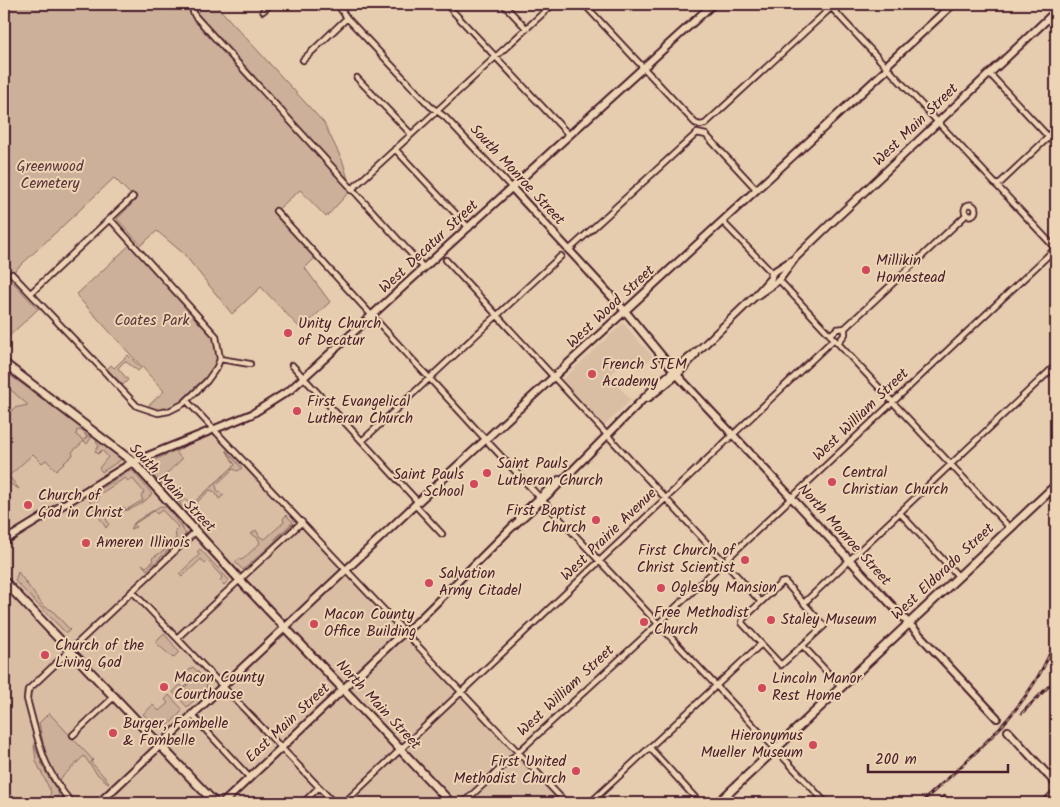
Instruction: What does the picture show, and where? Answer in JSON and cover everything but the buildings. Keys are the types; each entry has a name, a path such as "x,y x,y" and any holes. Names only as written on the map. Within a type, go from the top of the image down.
{"main road":[{"name":"South Main Street","path":"4,363 132,462 285,627"},
{"name":"West Eldorado Street","path":"718,803 1056,485"},
{"path":"4,581 215,803"},
{"name":"North Main Street","path":"285,627 451,803"}],"street":[{"path":"196,4 193,12 195,16 351,190 424,268"},
{"path":"263,11 271,4"},
{"name":"South Monroe Street","path":"337,4 347,18 512,188 625,310 675,372"},
{"path":"446,4 569,135"},
{"path":"503,4 526,28"},
{"path":"351,190 553,4"},
{"path":"584,4 695,123 700,125 705,124 831,5 1056,249"},
{"name":"West Wood Street","path":"99,803 191,714 625,310 757,190 953,4"},
{"name":"West Decatur Street","path":"4,541 132,462 252,414 290,390 469,228 710,5"},
{"name":"West Main Street","path":"394,641 606,436 643,401 662,389 675,372 1056,11"},
{"path":"303,60 347,18"},
{"path":"989,73 1056,145"},
{"path":"357,78 411,134"},
{"path":"997,186 1056,130"},
{"path":"569,250 693,135 700,132 706,135 757,190"},
{"path":"395,150 469,228"},
{"path":"31,294 133,197"},
{"path":"276,211 486,440 826,803"},
{"path":"830,335 838,329 845,328 966,214"},
{"path":"12,274 137,406 144,410 162,412 176,409 187,401 213,374 220,359 219,344 212,330 110,219"},
{"path":"722,222 1010,528"},
{"name":"West William Street","path":"463,803 659,623 1056,249"},
{"path":"362,441 561,256"},
{"path":"446,260 552,378 760,602"},
{"path":"836,341 845,334 845,328"},
{"name":"West Prairie Avenue","path":"344,803 732,434 836,341"},
{"path":"220,359 250,364"},
{"path":"292,365 362,441 442,534"},
{"path":"805,602 1056,365"},
{"name":"North Monroe Street","path":"675,372 997,718"},
{"path":"187,401 348,569 566,803"},
{"path":"900,513 958,576"},
{"path":"177,638 302,522"},
{"path":"72,803 55,783 44,760 26,694 31,686 196,531"},
{"path":"785,582 805,602 824,626 781,666 742,623 743,619 760,602 781,583 785,582"},
{"path":"132,591 334,803"},
{"name":"East Main Street","path":"223,803 394,641"},
{"path":"590,803 760,645"},
{"path":"804,646 841,688"},
{"path":"73,735 114,696"},
{"path":"191,714 249,777"},
{"path":"1008,731 1056,784"},
{"path":"650,748 700,803"},
{"path":"303,803 319,788"},
{"path":"1044,803 1056,791"}],"shaded area":[{"path":"623,323 653,357 640,369 629,358 609,376 631,400 604,426 562,380"},
{"path":"4,365 132,464 213,431 563,803 4,803"}],"green space":[{"name":"Greenwood Cemetery","path":"4,4 215,4 324,123 343,162 351,190 326,217 300,190 276,211 315,258 305,268 330,302 301,329 261,287 232,314 184,254 157,231 141,245 117,219 136,200 114,178 8,277 38,309 4,341"},
{"name":"Coates Park","path":"132,243 212,330 220,359 207,380 190,398 168,409 144,410 164,391 76,295"},
{"path":"128,355 141,368 138,371 125,361 118,368 128,380 123,385 107,369 111,365 114,368"},
{"path":"4,371 88,432 77,430 76,435 83,440 87,437 84,433 91,438 87,444 84,441 72,452 73,455 56,470 46,460 42,463 33,454 9,476 19,489 4,482 4,420 14,408 28,405 4,384"},
{"path":"98,440 122,459 102,472 99,468 108,457 102,450 98,454 95,451 99,446 96,442"},
{"path":"183,447 176,452 182,459 163,477 166,480 161,484 148,470 146,464"},
{"path":"226,450 242,468 238,471 233,469 216,485 217,490 224,495 219,499 215,492 210,490 193,506 194,510 190,514 179,503 184,498 191,505 235,465"},
{"path":"133,471 152,494 134,508 125,511 119,510 124,507 126,510 143,500 141,496 144,492 132,478 128,481 125,478 98,495 97,503 109,524 106,528 87,497"},
{"path":"160,506 167,507 186,534 147,570 142,564 146,567 153,562 152,558 168,548 176,538 175,530 178,527 162,510 157,514 154,511 134,524 136,527 130,529 135,522"},
{"path":"286,515 293,522 274,540 294,523 293,525 243,570 235,562 239,559 242,560 260,543 258,538 251,534 256,530 260,537 265,539 284,522 283,519"},
{"path":"200,549 229,580 224,585 220,581 222,577 208,561 205,564 201,559 182,577 179,574 200,554 197,552"},
{"path":"18,572 44,607 52,610 70,630 66,633 15,581"},
{"path":"164,633 179,652 173,658 155,642"},
{"path":"193,667 207,681 206,690 187,707 173,692 180,685 184,688 192,680 186,673"},
{"path":"169,695 183,710 167,727 162,724 155,726 143,714 153,705 159,711 168,703 165,700"},
{"path":"49,713 93,760 91,762 108,783 97,774 84,756 58,781 46,758 39,723"},
{"path":"34,745 45,771 59,794 53,803 48,802 51,792 36,761"}],"tunnel":[{"path":"997,718 1008,731"}],"railway":[{"path":"921,803 999,729 1032,687 1056,638"},
{"path":"1022,713 1056,679"}],"place":[{"name":"Millikin Homestead","path":"866,270"},
{"name":"Unity Church of Decatur","path":"288,333"},
{"name":"French STEM Academy","path":"592,374"},
{"name":"First Evangelical Lutheran Church","path":"297,411"},
{"name":"Saint Pauls Lutheran Church","path":"487,473"},
{"name":"Central Christian Church","path":"832,482"},
{"name":"Saint Pauls School","path":"474,484"},
{"name":"Church of God in Christ","path":"28,505"},
{"name":"First Baptist Church","path":"596,520"},
{"name":"Ameren Illinois","path":"86,543"},
{"name":"First Church of Christ Scientist","path":"745,560"},
{"name":"Salvation Army Citadel","path":"429,583"},
{"name":"Oglesby Mansion","path":"661,588"},
{"name":"Staley Museum","path":"771,620"},
{"name":"Free Methodist Church","path":"644,622"},
{"name":"Macon County Office Building","path":"314,624"},
{"name":"Church of the Living God","path":"45,655"},
{"name":"Macon County Courthouse","path":"164,687"},
{"name":"Lincoln Manor Rest Home","path":"762,688"},
{"name":"Burger, Fombelle & Fombelle","path":"113,733"},
{"name":"Hieronymus Mueller Museum","path":"813,745"},
{"name":"First United Methodist Church","path":"576,771"}]}
